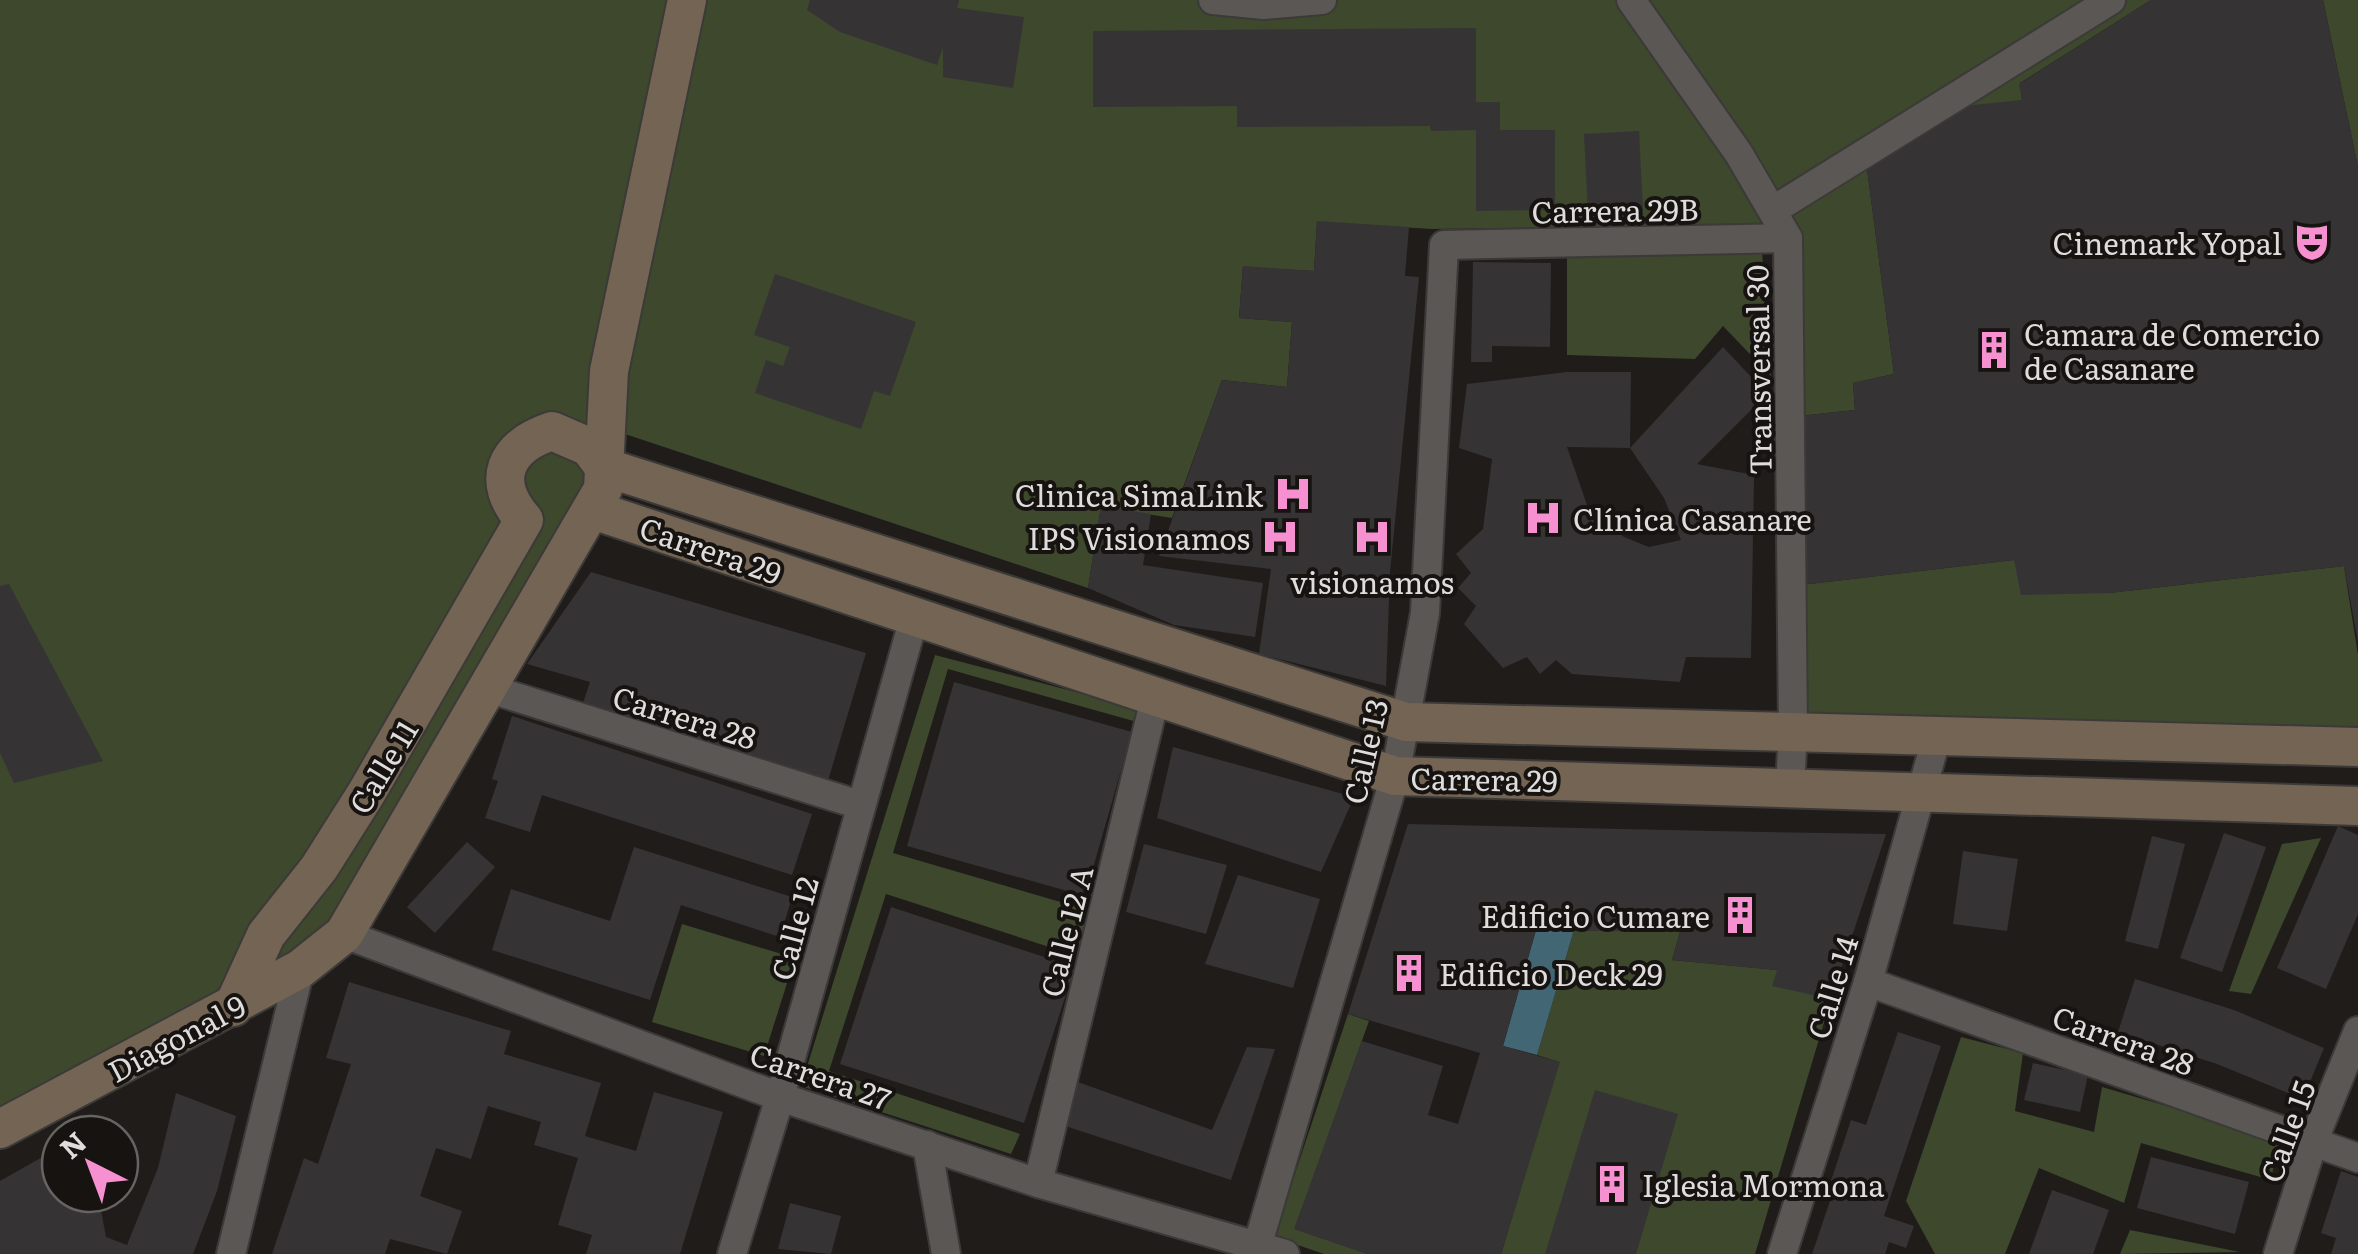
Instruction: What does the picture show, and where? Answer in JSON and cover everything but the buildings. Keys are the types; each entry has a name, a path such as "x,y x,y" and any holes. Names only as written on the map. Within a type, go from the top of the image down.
{"main road":[{"name":"Calle 11","path":"344,934 490,690 603,489 609,371 687,0"},
{"path":"593,510 545,528 524,520 508,501 503,484 527,439 552,430 609,371"},
{"path":"552,430 588,447 604,467"},
{"name":"Carrera 29","path":"604,467 1406,722 2358,747"},
{"name":"Carrera 29","path":"593,510 1395,776 2358,806"},
{"name":"Calle 11","path":"233,1007 266,935 319,868 367,792 524,520"},
{"name":"Diagonal 9","path":"0,1129 233,1007 300,969 344,934"}],"street":[{"path":"1212,0 1322,0"},
{"name":"Transversal 30","path":"1631,0 1775,209 1788,238 1793,730 1790,787"},
{"path":"1775,209 2111,0"},
{"name":"Carrera 29B","path":"1444,246 1788,238"},
{"name":"Calle 13","path":"1257,1249 1395,776 1406,722 1425,613 1444,246"},
{"name":"Calle 12","path":"732,1254 914,618"},
{"name":"Carrera 28","path":"490,690 860,805"},
{"name":"Calle 12 A","path":"1038,1183 1156,694"},
{"name":"Calle 14","path":"1782,1254 1868,982 1937,736"},
{"name":"Carrera 27","path":"344,934 780,1097 1038,1183 1257,1249 1286,1254"},
{"path":"231,1254 300,969"},
{"name":"Carrera 28","path":"1868,982 2358,1158"},
{"name":"Calle 15","path":"2278,1254 2313,1142 2358,1030"},
{"path":"927,1145 946,1254"}],"green space":[{"path":"0,0 2151,0 2020,83 2022,100 1866,161 1894,374 1853,383 1855,410 1799,416 1783,224 1432,229 1317,222 1314,271 1243,267 1239,318 1292,322 1287,387 1222,380 1172,518 1101,507 1088,588 610,429 603,459 333,922 312,944 0,1110"},
{"path":"2323,0 2358,0 2358,167"},
{"path":"1762,251 1771,376 1723,326 1695,359 1567,355 1567,254"},
{"path":"2014,560 2109,593 2344,566 2358,655 2358,737 1801,724 1801,585"},
{"path":"935,655 1140,709 1137,722 948,669 893,853 1088,910 1080,957 886,894 829,1071 1020,1134 1011,1154 801,1086"},
{"path":"2321,838 2251,994 2229,991 2282,844"},
{"path":"682,924 795,958 764,1056 652,1022"},
{"path":"1574,930 1680,932 1672,960 1777,970 1831,999 1755,1254 1501,1254 1559,1062 1537,1055"},
{"path":"1348,1014 1369,1021 1295,1229 1368,1254 1324,1254 1274,1237"},
{"path":"1961,1037 2023,1053 2015,1111 2094,1132 2102,1087 2279,1139 2271,1180 2141,1143 2124,1203 2039,1168 2005,1254 1935,1254 1906,1201"},
{"path":"2130,1230 2240,1252 2120,1254"}],"water":[{"path":"1536,930 1574,930 1537,1055 1503,1046"}],"place":[{"name":"Cinemark Yopal","path":"2312,242"},
{"name":"Camara de Comercio de Casanare","path":"1994,350"},
{"name":"Clinica SimaLink","path":"1293,494"},
{"name":"Clínica Casanare","path":"1543,518"},
{"name":"IPS Visionamos","path":"1280,537"},
{"name":"visionamos","path":"1372,537"},
{"name":"Edificio Cumare","path":"1740,915"},
{"name":"Edificio Deck 29","path":"1409,973"},
{"name":"Iglesia Mormona","path":"1612,1184"}]}
